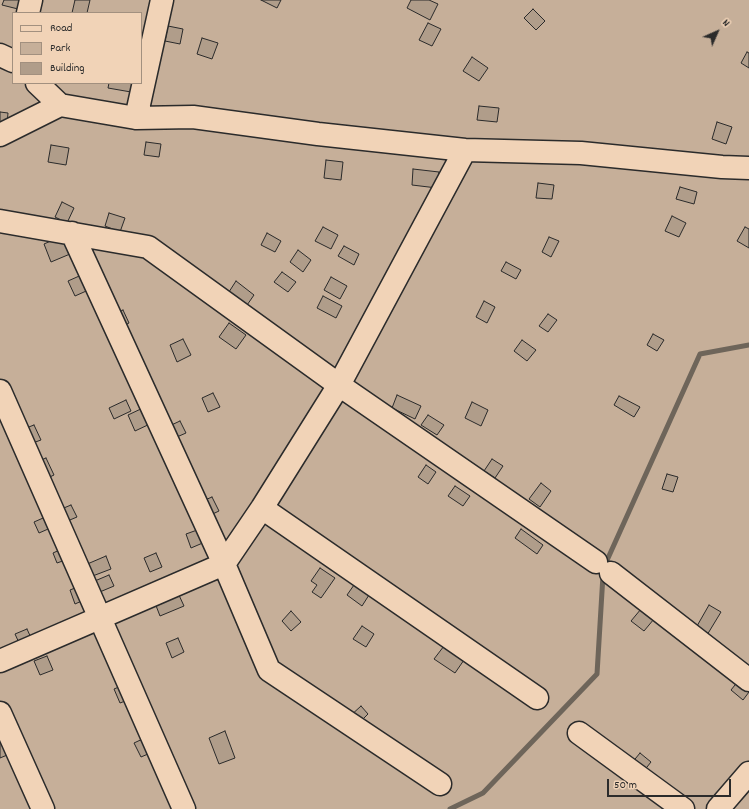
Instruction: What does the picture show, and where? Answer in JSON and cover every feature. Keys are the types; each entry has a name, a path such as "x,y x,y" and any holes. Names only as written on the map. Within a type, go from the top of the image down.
{"street":[{"path":"28,12 30,0"},
{"path":"136,118 162,0"},
{"path":"0,55 12,61"},
{"path":"38,84 60,105 136,118 193,117 318,134 465,150 580,153 722,167 749,168"},
{"path":"0,135 60,105"},
{"path":"0,661 224,564 262,508 339,385 465,150"},
{"path":"0,221 148,247 339,385 604,567 749,680"},
{"path":"72,233 224,564 269,670 440,784"},
{"path":"0,391 184,809"},
{"path":"262,508 537,698"},
{"path":"0,713 43,809"},
{"path":"579,733 683,809"},
{"path":"718,809 749,773"}],"green space":[{"path":"0,0 749,0 749,809 0,809"}],"building":[{"path":"4,0 24,0 22,10 2,5"},
{"path":"75,0 90,0 87,12 72,12"},
{"path":"261,0 281,0 277,8"},
{"path":"411,0 429,0 438,4 430,20 407,8"},
{"path":"533,9 545,21 536,30 524,18"},
{"path":"428,23 441,29 432,46 419,40"},
{"path":"168,26 183,29 180,44 165,41"},
{"path":"202,38 218,43 212,59 197,54"},
{"path":"747,52 749,53 749,68 741,63"},
{"path":"472,57 488,68 479,81 463,71"},
{"path":"109,84 132,84 131,92 108,88"},
{"path":"479,106 499,108 497,122 477,120"},
{"path":"0,112 8,113 7,124 0,123"},
{"path":"717,122 732,127 726,144 712,139"},
{"path":"146,142 161,144 159,157 144,155"},
{"path":"51,145 69,148 66,165 48,162"},
{"path":"326,160 343,162 341,180 324,178"},
{"path":"413,169 439,172 437,188 412,185"},
{"path":"538,183 554,185 552,199 536,198"},
{"path":"680,187 697,192 694,204 676,199"},
{"path":"62,202 74,208 67,223 55,217"},
{"path":"109,213 125,218 120,232 105,226"},
{"path":"672,216 686,223 679,237 665,231"},
{"path":"323,227 338,235 331,249 315,241"},
{"path":"745,227 749,229 749,248 737,241"},
{"path":"267,233 281,241 275,252 261,245"},
{"path":"62,236 70,254 51,262 44,244"},
{"path":"549,237 559,241 551,257 542,252"},
{"path":"344,246 359,254 354,265 338,256"},
{"path":"298,250 311,260 303,272 290,262"},
{"path":"506,262 521,270 516,279 501,271"},
{"path":"282,272 296,282 288,292 274,282"},
{"path":"86,273 93,288 75,296 68,281"},
{"path":"331,277 347,286 340,299 324,290"},
{"path":"236,281 254,295 245,308 227,295"},
{"path":"323,296 342,306 336,318 317,308"},
{"path":"484,301 495,307 487,323 476,317"},
{"path":"123,310 129,323 117,329 111,316"},
{"path":"548,314 557,320 548,332 539,326"},
{"path":"229,323 246,335 236,349 219,337"},
{"path":"653,334 664,340 657,351 647,345"},
{"path":"183,339 191,355 177,362 170,345"},
{"path":"522,340 536,350 527,361 514,351"},
{"path":"213,393 220,407 208,412 202,398"},
{"path":"397,395 421,406 415,419 392,408"},
{"path":"619,396 640,407 634,417 614,405"},
{"path":"126,400 131,411 114,419 109,408"},
{"path":"472,402 488,410 481,426 465,418"},
{"path":"145,407 152,423 135,431 128,415"},
{"path":"428,415 444,425 437,435 421,425"},
{"path":"180,421 186,433 170,440 165,428"},
{"path":"34,425 41,440 27,445 21,430"},
{"path":"46,458 54,475 41,481 34,463"},
{"path":"492,459 503,466 495,478 484,471"},
{"path":"426,465 436,472 428,484 418,477"},
{"path":"667,474 678,477 673,492 662,489"},
{"path":"541,483 551,491 540,507 529,499"},
{"path":"455,486 470,496 463,506 448,496"},
{"path":"212,497 219,511 204,518 198,503"},
{"path":"71,505 77,517 65,522 59,510"},
{"path":"50,515 55,526 39,533 34,522"},
{"path":"200,529 205,542 191,548 186,534"},
{"path":"521,529 543,545 537,554 515,538"},
{"path":"66,547 71,558 57,563 53,553"},
{"path":"156,553 162,567 150,572 144,558"},
{"path":"106,556 111,569 90,577 85,565"},
{"path":"320,568 335,578 321,598 312,592 317,585 311,581"},
{"path":"109,575 114,586 95,594 90,583"},
{"path":"354,585 369,595 362,606 347,595"},
{"path":"80,586 86,599 75,604 70,590"},
{"path":"178,593 184,606 160,616 155,603"},
{"path":"709,605 721,612 704,640 693,633"},
{"path":"641,609 654,619 644,631 631,621"},
{"path":"291,611 301,622 291,631 282,621"},
{"path":"362,626 374,634 366,647 353,639"},
{"path":"27,629 32,640 20,645 15,634"},
{"path":"178,638 184,652 172,658 166,643"},
{"path":"444,646 464,660 455,673 434,659"},
{"path":"47,656 53,670 40,675 34,661"},
{"path":"739,680 749,688 749,692 743,700 731,690"},
{"path":"126,684 133,698 120,703 114,689"},
{"path":"361,706 368,714 357,725 349,717"},
{"path":"225,731 235,758 219,764 209,738"},
{"path":"149,736 155,751 141,757 134,743"},
{"path":"0,739 12,753 0,758"},
{"path":"640,753 651,762 643,772 631,764"}],"waterway":[{"path":"604,567 700,354 749,345"},
{"path":"450,809 483,793 597,674 603,575"}]}
